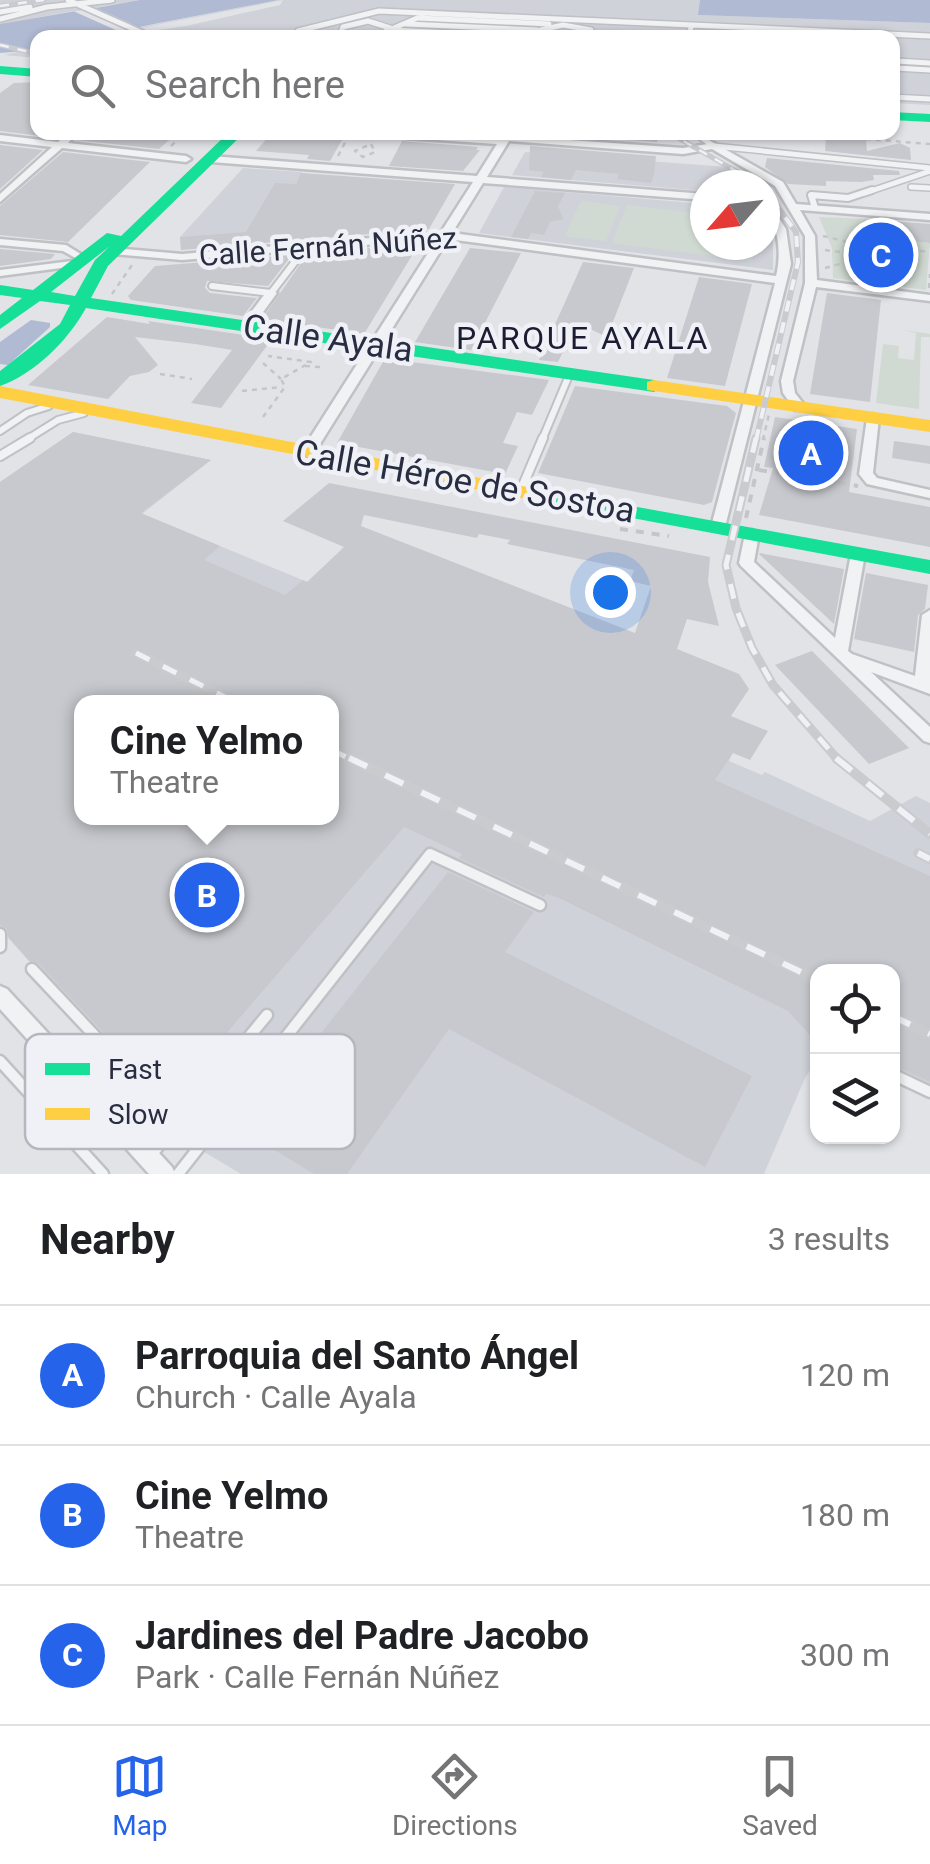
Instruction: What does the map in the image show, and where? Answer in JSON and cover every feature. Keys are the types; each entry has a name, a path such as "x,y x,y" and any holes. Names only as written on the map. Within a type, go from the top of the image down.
{"main road":[{"path":"0,61 20,71"},
{"path":"900,105 930,115"},
{"path":"900,126 930,128"},
{"path":"0,324 114,235 175,156 201,140"},
{"path":"0,380 39,354 91,305 92,278 113,251 230,140"},
{"name":"Calle Ayala","path":"0,290 930,426"},
{"name":"Calle Héroe de Sostoa","path":"0,392 930,567"}],"street":[{"path":"0,138 175,156"},
{"path":"0,199 66,140"},
{"path":"308,452 506,140"},
{"path":"536,140 684,150 714,146 778,184 795,207 808,234 810,249 811,277 787,380 789,393 800,407"},
{"path":"211,160 690,196"},
{"path":"795,207 930,217"},
{"path":"718,527 761,401 785,246 780,228"},
{"name":"Calle Fernán Núñez","path":"113,251 182,257 446,235 780,280"},
{"path":"0,242 66,248 77,261"},
{"path":"0,272 77,261"},
{"path":"811,277 930,298"},
{"path":"246,326 271,294"},
{"path":"874,418 866,474 883,486 930,494"},
{"path":"748,533 746,564 930,737"},
{"path":"842,654 858,554"},
{"path":"842,654 926,686 930,616"},
{"path":"0,995 36,1034"}],"lane":[{"path":"0,15 69,0 130,30"},
{"path":"78,7 92,0"},
{"path":"0,15 112,0"},
{"path":"306,30 379,11 744,30"},
{"path":"368,22 382,16 426,12"},
{"path":"310,30 368,22 542,30 562,25"},
{"path":"341,30 353,23"},
{"path":"399,25 572,24"},
{"path":"391,30 399,25 572,24 592,30"},
{"path":"399,25 542,30"},
{"path":"399,25 416,30"},
{"path":"691,25 691,30"},
{"path":"900,36 930,36"},
{"path":"900,64 930,66"},
{"path":"900,102 930,100"},
{"path":"705,140 714,146 930,170"},
{"path":"815,208 811,195 848,198 930,170"},
{"path":"911,186 930,188"},
{"path":"212,286 271,294 301,254 299,247"},
{"path":"521,490 570,373"},
{"path":"0,431 28,413 60,405"},
{"path":"0,456 58,420 79,413 101,414"},
{"path":"288,1034 430,854 540,905"},
{"path":"0,934 0,947"},
{"path":"32,969 92,1034"},
{"path":"252,1034 267,1015"},
{"path":"0,1061 25,1088"},
{"path":"900,1078 930,1092"},
{"path":"80,1149 103,1174"},
{"path":"178,1174 198,1149"}],"path":[{"path":"175,156 182,140"},
{"path":"336,160 346,140"},
{"path":"888,140 930,144"},
{"path":"875,213 876,233 904,248 930,252"},
{"path":"808,234 844,240 861,254"},
{"path":"810,249 876,254 891,261 904,258 904,248"},
{"path":"91,305 116,290 140,252"},
{"path":"811,277 861,254"},
{"path":"854,260 858,266 871,270 889,268 891,261"},
{"path":"268,356 311,362 281,379"},
{"path":"263,363 281,379 284,387"},
{"path":"305,366 320,367"},
{"path":"160,374 192,379"},
{"path":"242,391 284,387"},
{"path":"263,417 284,387"},
{"path":"748,533 761,401"},
{"path":"757,470 852,486 883,486"}],"shaded area":[{"path":"0,0 140,0 98,7 142,27 278,0 700,0 699,15 930,23 930,105 900,103 900,30 30,30 30,57 4,55 18,52 0,48"},
{"path":"525,152 732,170 690,170 690,190 512,175"},
{"path":"243,168 302,172 285,207 395,204 181,249 180,237"},
{"path":"504,187 690,203 690,260 479,233"},
{"path":"581,201 620,206 606,241 565,236"},
{"path":"627,205 690,212 690,253 612,243"},
{"path":"819,217 891,220 893,239 930,243 926,290 833,278 832,248"},
{"path":"694,260 773,260 773,270"},
{"path":"904,330 930,334 921,337 919,409 876,403 883,344 899,346 898,358 914,360 916,333"},
{"path":"73,432 211,460 142,514 731,756 729,761 762,775 765,772 870,821 916,796 930,803 930,1098 900,1084 900,964 810,964 810,1070 764,1174 241,1174 199,1149 355,1149 355,1034 96,1034 0,929 0,482"}],"water":[{"path":"140,0 278,0 123,30 30,30 30,51 0,53 0,24"},
{"path":"700,0 930,0 930,23 698,15"},
{"path":"31,320 50,323 50,327 8,365 0,364 0,342"}],"pier":[{"path":"140,0 96,8 141,28 283,0 280,5 186,26 116,30 74,11"}],"building":[{"path":"30,82 30,135 0,131 0,93 14,83"},
{"path":"76,140 169,140 159,149"},
{"path":"266,140 342,140 330,161 307,159 309,155 256,151"},
{"path":"826,140 866,140 867,151 900,143 910,148 911,160 825,151"},
{"path":"402,141 480,150 463,171 389,166"},
{"path":"0,145 43,150 0,189"},
{"path":"530,146 656,156 654,174 651,183 617,179 619,174 576,170 571,180 541,177 544,172 529,170"},
{"path":"63,152 150,162 68,242 0,235 0,206"},
{"path":"767,158 899,171 900,175 873,175 874,180 861,182 826,181 826,186 788,184 780,178 780,170 765,167"},
{"path":"301,173 455,184 429,229 181,250 180,237 246,232 275,183 296,184"},
{"path":"535,191 565,193 558,206 563,219 550,222 544,235 531,233 528,239 511,237"},
{"path":"891,221 930,224 930,243 893,239"},
{"path":"419,244 364,334 262,319 308,253"},
{"path":"470,248 521,253 471,350 415,342"},
{"path":"0,249 55,254 51,259 0,266"},
{"path":"292,255 268,286 207,281 205,288 210,293 257,298 243,316 131,300 128,296 155,266"},
{"path":"583,262 634,268 607,337 577,323 558,362 539,360"},
{"path":"699,277 752,284 725,386 667,378"},
{"path":"827,293 881,300 870,402 810,394"},
{"path":"107,317 272,339 221,408 191,403 232,350 195,344 135,337 158,365 149,372 130,376 108,399 28,385"},
{"path":"384,360 549,380 532,415 517,412 503,443 518,446 505,474 337,443"},
{"path":"575,386 727,406 736,413 712,502 704,505 538,473"},
{"path":"775,417 857,429 849,492 930,507 930,547 759,515 773,468 764,467"},
{"path":"73,432 211,460 141,513 220,546 204,560 285,595 303,580 307,582 344,547 283,521 329,483 710,557 708,582 719,626 687,619 677,649 739,674 749,689 731,716 768,731 750,760 733,753 715,780 930,876 930,1082 900,1069 900,964 810,964 810,1035 788,1011 559,898 546,894 544,897 459,858 462,854 404,827 226,1034 105,1034 38,963 29,961 9,938 7,929 0,925 0,482","holes":["364,515 477,538 479,534 510,540 507,544 634,570 630,581 651,586 635,633 361,526"]},
{"path":"894,441 930,446 930,464 892,458"},
{"path":"759,554 844,569 834,624"},
{"path":"866,573 928,585 925,609 918,615 914,652 854,639"},
{"path":"812,651 909,748 869,764 775,665"},
{"path":"448,872 534,912 505,952 752,1076 705,1167 449,1029 347,1174 314,1174 273,1149 355,1149 355,1034 320,1034"}],"railway":[{"path":"0,6 44,0"},
{"path":"0,45 30,52"},
{"path":"682,140 734,170"},
{"path":"756,440 798,262 796,232 780,210"},
{"path":"756,438 726,565 736,608 773,685 837,759"},
{"path":"136,653 221,695"},
{"path":"339,754 354,761"},
{"path":"349,758 810,976"},
{"path":"837,759 930,834"},
{"path":"918,853 930,859"},
{"path":"900,1020 930,1034"}],"traffic: fast":[{"path":"0,70 30,72"},
{"path":"900,116 930,118"},
{"path":"0,380 39,353 67,327 101,264 230,140"},
{"path":"0,324 113,236"},
{"path":"0,290 654,386"},
{"path":"538,495 930,567"}],"traffic: slow":[{"path":"654,386 930,426"},
{"path":"0,392 538,495"}],"place":[{"name":"Jardines del Padre Jacobo","path":"881,255"},
{"name":"Parroquia del Santo Ángel","path":"811,453"},
{"name":"Cine Yelmo","path":"207,895"}],"district":[{"name":"PARQUE AYALA","path":"583,338"}]}
